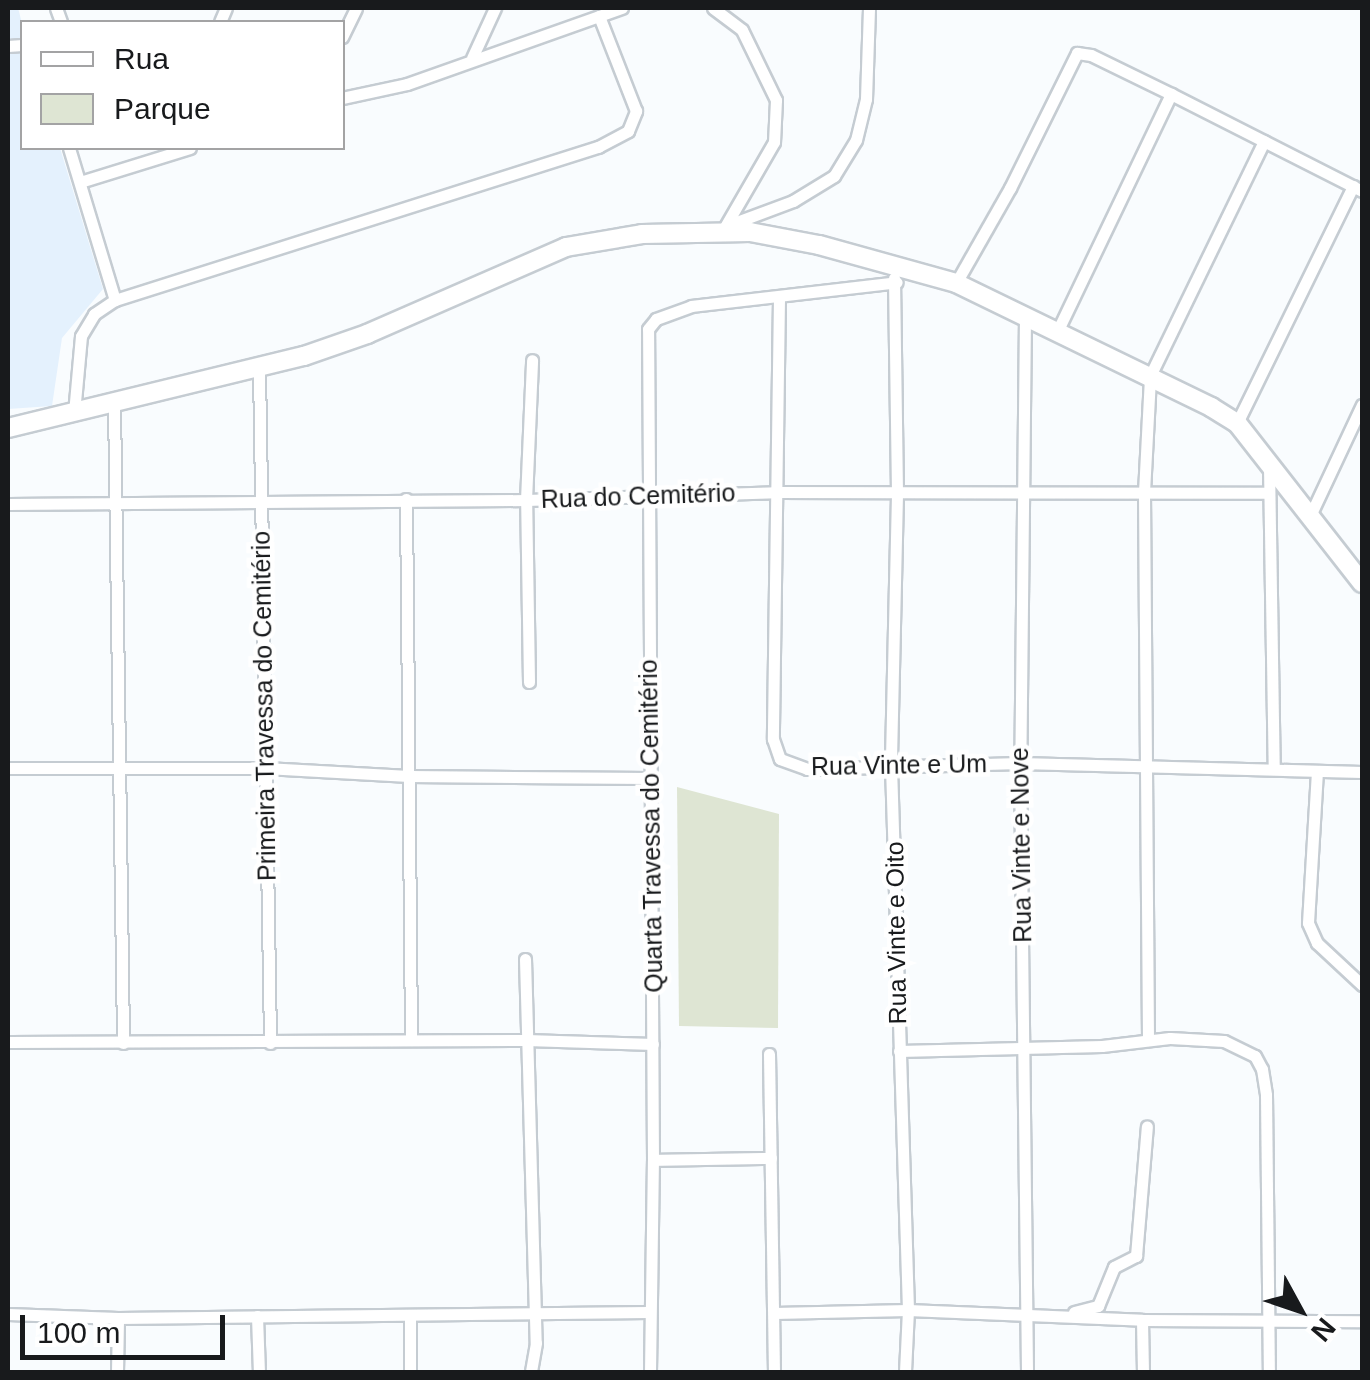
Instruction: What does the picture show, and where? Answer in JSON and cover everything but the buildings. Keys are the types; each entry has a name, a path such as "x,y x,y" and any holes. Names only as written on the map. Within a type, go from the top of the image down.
{"main road":[{"path":"8,428 258,369 367,334 566,247 612,237 725,228 781,236 956,283 1150,376 1237,424 1362,583"}],"street":[{"path":"345,31 356,8"},
{"path":"472,58 495,8"},
{"path":"345,97 408,84 472,58 622,8"},
{"path":"714,8 742,30 776,100 774,142 725,228"},
{"path":"725,228 794,201 834,176 856,140 866,99 869,8"},
{"path":"74,412 80,336 94,314 114,300 598,146 628,131 636,111 599,16"},
{"path":"956,283 1010,188 1074,55 1091,55 1171,94 1358,189 1237,424"},
{"path":"1057,332 1171,94"},
{"path":"1148,1039 1144,492 1150,376 1264,141"},
{"path":"70,150 114,300"},
{"path":"80,182 184,150"},
{"path":"881,263 897,282"},
{"path":"779,298 897,282"},
{"name":"Rua Vinte e Oito","path":"897,282 891,766 908,1310 905,1372"},
{"name":"Quarta Travessa do Cemitério","path":"650,1372 653,1160 648,329 656,319 691,306 779,298"},
{"name":"Rua Vinte e Um","path":"779,298 775,753 784,762 807,769 1020,763 1362,772"},
{"name":"Rua Vinte e Nove","path":"1024,317 1020,763 1026,1372"},
{"path":"529,682 526,500 532,360"},
{"name":"Primeira Travessa do Cemitério","path":"258,369 270,1043"},
{"path":"114,403 123,1042"},
{"path":"1309,518 1362,405"},
{"path":"1269,466 1274,770"},
{"name":"Rua do Cemitério","path":"8,504 526,500 776,492 1268,493"},
{"path":"406,499 411,1040"},
{"path":"8,768 265,768 409,776 650,778"},
{"path":"1317,771 1308,923 1317,943 1362,985"},
{"path":"525,959 535,1313 531,1372"},
{"path":"898,1051 1102,1046 1148,1039 1224,1042 1259,1060 1266,1095 1269,1372"},
{"path":"8,1042 526,1040 652,1044"},
{"path":"769,1054 774,1372"},
{"path":"1060,1315 1098,1306 1114,1267 1136,1256 1147,1126"},
{"path":"653,1160 770,1158"},
{"path":"774,1313 908,1310 1142,1320 1362,1320"},
{"path":"8,1314 118,1318 648,1312"},
{"path":"257,1316 259,1372"},
{"path":"410,1316 410,1372"},
{"path":"117,1372 118,1318"},
{"path":"1142,1320 1143,1372"}],"shaded area":[{"path":"8,8 18,8 21,20 20,150 61,150 103,289 62,338 52,406 8,409"}],"green space":[{"path":"677,787 779,814 778,1028 679,1026"}]}
